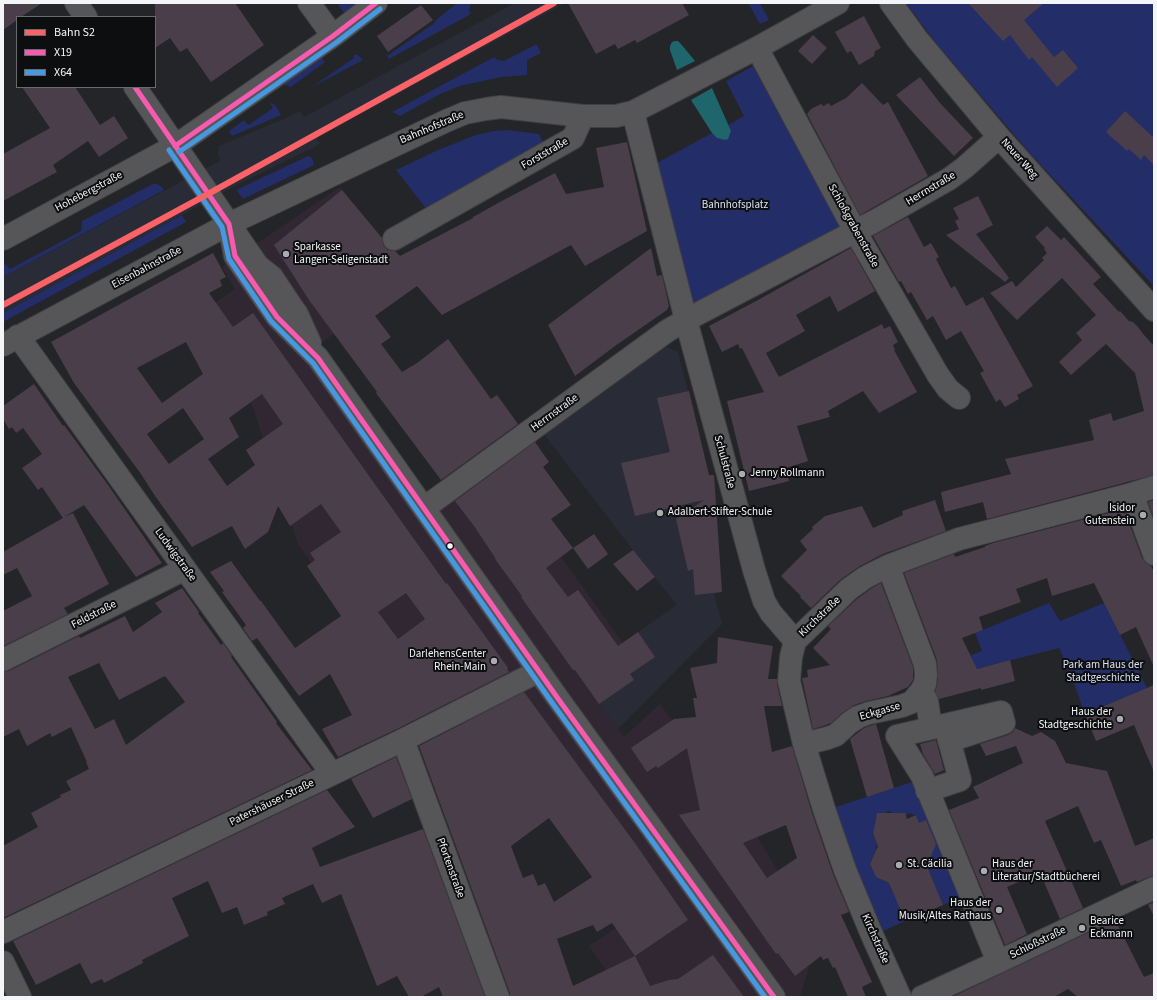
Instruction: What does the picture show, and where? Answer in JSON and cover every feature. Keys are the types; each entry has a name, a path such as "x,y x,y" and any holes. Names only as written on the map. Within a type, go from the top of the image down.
{"street":[{"path":"76,3 85,16"},
{"path":"309,3 333,36"},
{"name":"Hohebergstraße","path":"3,239 175,146 333,36 376,3"},
{"path":"583,116 616,116 633,112 757,48 838,3"},
{"name":"Neuer Weg","path":"891,3 917,39 999,137 1154,310"},
{"name":"Schloßgrabenstraße","path":"757,48 855,231 938,375 948,389 959,398"},
{"path":"136,88 258,266 272,277 297,314 318,358 539,671 774,997"},
{"name":"Bahnhofstraße","path":"292,194 465,113 501,107 583,116"},
{"path":"633,112 686,320 855,231"},
{"name":"Forststraße","path":"394,239 573,138 583,116"},
{"name":"Herrnstraße","path":"855,231 949,179 964,168 999,137"},
{"name":"Eisenbahnstraße","path":"10,341 229,224 292,194"},
{"name":"Herrnstraße","path":"424,508 666,331 686,320"},
{"name":"Schulstraße","path":"686,320 739,518 760,590 771,613 795,641"},
{"name":"Ludwigstraße","path":"10,341 185,569 332,774"},
{"name":"Kirchstraße","path":"900,997 845,870 804,744 789,680 791,657 795,641 849,589 866,577 888,566 959,539 1154,487"},
{"path":"1132,494 1154,554"},
{"path":"888,566 925,664 925,684 921,691 942,732 960,780 927,791"},
{"name":"Feldstraße","path":"3,660 185,569"},
{"name":"Patershäuser Straße","path":"3,932 403,740 539,671"},
{"name":"Eckgasse","path":"804,744 836,735 858,717 912,702 921,691"},
{"path":"942,732 897,736 922,776 998,962"},
{"name":"Pfortenstraße","path":"403,740 498,997"},
{"name":"Schloßstraße","path":"922,997 1154,888"},
{"path":"3,962 20,997"}],"shaded area":[{"path":"515,3 565,3 317,138 320,144 233,187 3,313 3,277 220,161 218,154 219,146 300,111 304,117"},
{"path":"678,41 681,44 695,61 677,70 670,50 672,42"},
{"path":"712,88 731,131 728,139 725,140 717,138 712,133 691,100"},
{"path":"340,187 387,245 342,280 334,334 319,344 424,494 468,461 526,543 543,532 623,643 578,674 624,737 660,704 703,762 714,763 796,902 796,948 809,967 800,997 624,997 589,946 625,922 545,808 490,779 439,679 392,677 298,544 237,360 203,311 235,289 222,267"},
{"name":"Adalbert-Stifter-Schule","path":"665,346 678,352 708,475 714,475 722,592 714,594 722,624 618,729 578,674 677,605 543,433"}],"green space":[{"path":"341,3 358,3 344,13 338,5"},
{"path":"457,3 471,3 469,10 471,14 389,59 387,56 433,24"},
{"path":"748,3 760,3 769,20 760,24"},
{"path":"906,3 1154,3 1154,286 1028,151 936,43"},
{"path":"537,45 541,53 527,60 527,75 501,77 460,86 440,94 400,116 392,112 494,57 498,60 504,61"},
{"path":"356,54 363,60 312,87 354,58 353,56"},
{"path":"321,56 325,62 291,87 282,84"},
{"name":"Bahnhofsplatz","path":"753,66 840,227 691,305 655,164 712,133 717,138 725,140 731,131 728,125 744,116 726,81"},
{"path":"270,104 275,105 281,115 232,136 229,131 244,120 248,125 253,122 273,108"},
{"path":"507,130 539,134 544,144 428,211 396,170 438,150 476,135"},
{"path":"308,156 312,158 314,165 243,199 236,190"},
{"path":"153,184 157,184 164,190 3,277 3,265 5,264 10,269 81,231 82,221"},
{"path":"182,215 186,222 3,322 3,313"},
{"name":"Park am Haus der Stadtgeschichte","path":"1049,603 1060,621 1104,603 1147,688 1085,714 1069,670 1059,648 976,669 959,665 972,659 971,655 982,651 975,633"},
{"path":"918,780 965,895 943,905 927,866 922,831 916,815 909,813 903,819 889,811 876,818 874,832 872,833 878,846 875,847 876,850 870,864 876,877 889,883 905,921 883,931 833,808"}],"building":[{"path":"3,3 42,3 22,16 16,16 16,21 3,30"},
{"path":"155,3 235,3 264,45 211,82 187,48 180,52 170,38 156,47"},
{"path":"568,3 682,3 689,15 637,43 635,40 618,49 615,44 596,54"},
{"path":"968,3 1044,3 1024,20 1054,57 1063,50 1078,68 1057,87 1032,57 1029,60 1010,35 1003,41"},
{"path":"421,5 433,20 388,52 377,36"},
{"path":"864,16 881,48 875,51 874,56 859,65 851,51 847,53 835,32"},
{"path":"813,35 827,48 812,64 798,51"},
{"path":"920,77 940,103 973,138 954,156 896,95"},
{"path":"862,83 883,105 888,102 928,176 860,215 807,114 811,109 821,104 823,106 829,103 831,106 846,98"},
{"path":"23,88 76,88 100,125 114,116 128,138 99,157 88,141 53,165 57,172 3,201 3,154 50,128"},
{"path":"1125,111 1154,138 1154,165 1144,155 1141,160 1129,149 1127,151 1106,132"},
{"path":"627,142 647,231 585,266 571,245 442,315 417,286 375,316 391,337 381,344 402,372 417,363 448,339 491,399 497,395 518,424 441,480 309,300 274,245 342,190 382,238 383,245 388,250 395,251 400,256 555,173 566,194 604,187 596,148"},
{"path":"978,196 993,225 976,234 1009,278 1005,282 946,235 959,229 955,221 959,219 953,208"},
{"path":"908,217 924,247 931,243 939,257 936,259 951,288 955,286 966,306 983,297 1033,386 1017,395 1019,399 1005,407 1000,399 996,402 980,373 984,371 961,331 946,340 933,316 927,320 911,292 908,294 901,281 899,282 873,236"},
{"path":"1047,226 1061,240 1064,237 1101,277 1093,284 1119,312 1120,311 1129,321 1133,322 1137,326 1154,346 1154,475 987,519 983,502 945,512 941,492 1011,474 1005,459 1094,440 1089,420 1111,413 1113,421 1144,411 1135,373 1106,344 1071,375 1059,362 1082,340 1076,333 1096,315 1062,278 1017,320 990,293 1012,281 1016,287 1044,260 1042,258 1047,253 1044,249 1045,248 1035,237"},
{"path":"651,248 657,276 662,275 669,306 667,310 575,376 548,325"},
{"path":"851,248 875,291 838,312 830,296 796,315 805,331 766,353 779,377 882,324 884,329 890,326 898,342 893,345 894,350 917,392 879,413 863,391 828,411 830,417 797,426 808,461 786,468 789,481 749,491 727,401 764,392 742,348 740,349 738,344 722,352 709,326"},
{"path":"213,253 226,277 220,280 222,286 209,293 233,327 253,313 446,584 447,583 508,668 507,669 509,672 338,757 322,729 352,715 330,674 299,696 257,638 252,641 243,628 246,625 222,592 224,591 210,572 231,561 295,648 341,616 307,566 315,560 310,553 341,532 321,504 290,526 278,506 268,532 245,549 232,526 192,547 141,474 74,383 51,342","holes":["186,342 203,374 162,403 137,368","262,394 283,424 246,450 255,465 227,486 208,459 239,437 229,418","183,408 204,439 169,464 147,434","406,593 425,619 398,639 378,612"]},
{"path":"34,384 63,426 64,425 108,485 162,563 136,577 84,505 64,517 73,513 109,584 64,608 68,614 3,646 3,611 32,596 17,568 3,575 3,552 63,518 42,487 38,490 22,468 42,454 23,428 16,433 12,427 9,429 3,419 3,406"},
{"path":"689,391 709,475 714,475 722,592 695,595 693,569 688,571 676,519 704,500 635,516 621,463 670,452 657,398"},
{"path":"535,442 549,462 543,467 571,505 551,519 573,548 546,568 568,597 578,590 618,646 638,632 655,657 630,674 634,680 599,704 521,597 522,596 495,559 474,526 455,501"},
{"path":"935,500 946,531 883,554 860,566 840,580 811,608 781,576 807,550 800,541 813,529 812,527 825,516 862,506 873,528 903,515 902,511"},
{"path":"1154,500 1154,518 1148,502"},
{"path":"1124,509 1142,558 1151,566 1154,572 1154,667 1136,627 1120,635 1094,583 1052,596 1047,578 1016,589 1021,602 979,617 983,630 962,638 977,669 1010,660 1015,681 939,699 935,691 938,676 937,660 904,573 954,554 955,557 993,543"},
{"path":"594,534 608,554 588,569 573,548"},
{"path":"633,550 655,577 637,591 613,564"},
{"path":"881,583 913,667 913,680 908,687 888,696 854,705 831,723 813,729 802,678 808,677 807,670 830,665 813,648 831,629 828,626 857,599"},
{"path":"182,588 221,645 223,643 232,656 231,657 277,722 276,723 312,770 3,918 3,846 38,827 31,813 71,790 66,781 89,769 71,727 52,737 50,733 27,746 19,729 3,737 3,672 9,671 79,636 80,638 125,616 133,632 162,612 155,603","holes":["99,663 119,700 165,676 185,702 126,745 114,719 95,729 68,677"]},
{"path":"718,637 773,646 768,679 777,679 782,706 764,706 772,752 792,746 812,813 833,874 849,912 841,915 872,982 862,987 866,997 848,997 835,967 833,968 828,958 823,960 821,956 795,976 778,953 776,954 679,815 700,810 687,748 658,768 656,766 647,772 631,748 674,719 696,717 693,698 697,698 690,668 717,663","holes":["786,825 797,858 767,878 743,843"]},
{"name":"Haus der Stadtgeschichte","path":"1154,685 1154,772 1134,725 1096,741 1085,714"},
{"path":"524,692 637,846 688,920 635,956 650,986 669,980 678,979 713,955 744,997 510,997 510,993 419,746","holes":["549,818 592,877 554,902 545,883 538,886 533,874 523,878 511,846","612,923 635,956 573,986 557,939 593,925 597,932"]},
{"path":"876,724 894,788 867,797 850,739 864,728"},
{"path":"1015,728 1032,736 1041,732 1055,741 1066,763 1107,771 1135,846 1154,838 1154,876 1137,882 1136,880 1121,886 1101,840 1094,843 1078,806 1045,821 1083,908 1060,919 1040,873 1007,887 1027,934 1005,945 949,810 979,798 973,787 1023,763 1016,746 986,756 980,744 1008,735 1013,732"},
{"path":"936,740 944,770 935,774 923,754 920,744"},
{"path":"396,757 412,799 373,818 351,779"},
{"path":"327,790 355,827 312,848 320,867 423,829 485,997 443,997 439,987 421,997 409,997 397,976 377,986 341,894 322,903 313,884 282,898 285,904 267,912 268,915 244,925 237,907 222,913 208,881 172,898 189,936 142,960 143,963 104,983 102,979 91,984 80,963 36,985 13,941"},
{"name":"St. Cäcilia","path":"877,813 905,813 907,819 916,815 919,823 926,820 936,844 927,866 943,905 905,921 889,883 876,877 870,864 878,846 873,834"},
{"path":"1154,902 1154,916 1148,905"},
{"path":"1115,920 1144,977 1154,973 1154,997 1078,997 1068,989 1054,997 952,997"}],"rail line":[{"name":"S2","path":"3,305 554,3"}],"transit line":[{"name":"X19","path":"175,146 333,36 376,3"},
{"name":"X64","path":"179,152 337,42 380,9"},
{"name":"X19","path":"136,88 229,224 235,256 277,317 318,358 559,700 774,997"},
{"name":"X64","path":"169,150 222,227 229,259 271,321 313,363 553,704 765,997"}],"place":[{"name":"Sparkasse Langen-Seligenstadt","path":"286,254"},
{"name":"Jenny Rollmann","path":"742,474"},
{"name":"Adalbert-Stifter-Schule","path":"660,513"},
{"name":"Isidor Gutenstein","path":"1143,515"},
{"name":"DarlehensCenter Rhein-Main","path":"494,661"},
{"name":"Haus der Stadtgeschichte","path":"1120,719"},
{"name":"St. Cäcilia","path":"899,865"},
{"name":"Haus der Literatur/Stadtbücherei","path":"984,871"},
{"name":"Haus der Musik/Altes Rathaus","path":"999,910"},
{"name":"Bearice Eckmann","path":"1082,928"}]}
